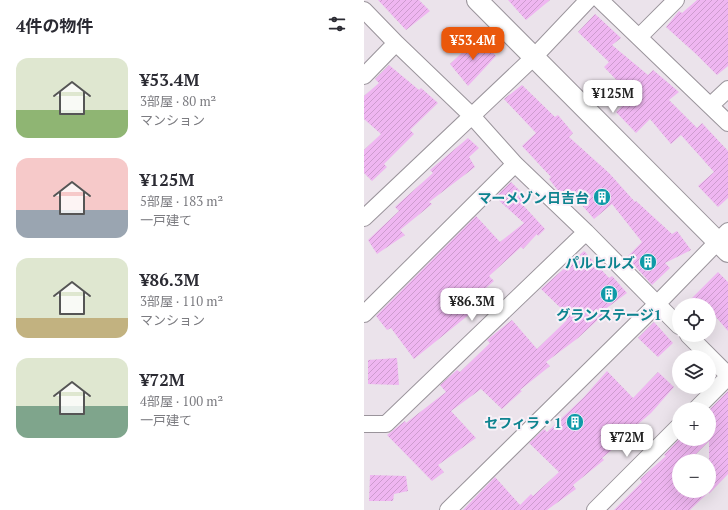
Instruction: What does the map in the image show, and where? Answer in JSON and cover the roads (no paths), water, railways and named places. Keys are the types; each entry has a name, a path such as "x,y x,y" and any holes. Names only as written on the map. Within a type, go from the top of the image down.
{"street":[{"path":"448,510 657,304 725,241 477,0"},
{"path":"364,218 534,57 588,0"},
{"path":"600,0 728,123"},
{"path":"639,37 676,0"},
{"path":"364,10 472,116 515,164 586,232 672,319"},
{"path":"364,76 396,43"},
{"path":"711,106 728,89"},
{"path":"364,314 515,164"},
{"path":"364,424 386,424 586,232"},
{"path":"695,342 728,376 703,402"},
{"path":"595,510 672,433"}],"place":[{"name":"マーメゾン日吉台","path":"602,197"},
{"name":"パルヒルズ","path":"648,262"},
{"name":"グランステージ1","path":"609,294"},
{"name":"セフィラ・1","path":"575,422"}]}
